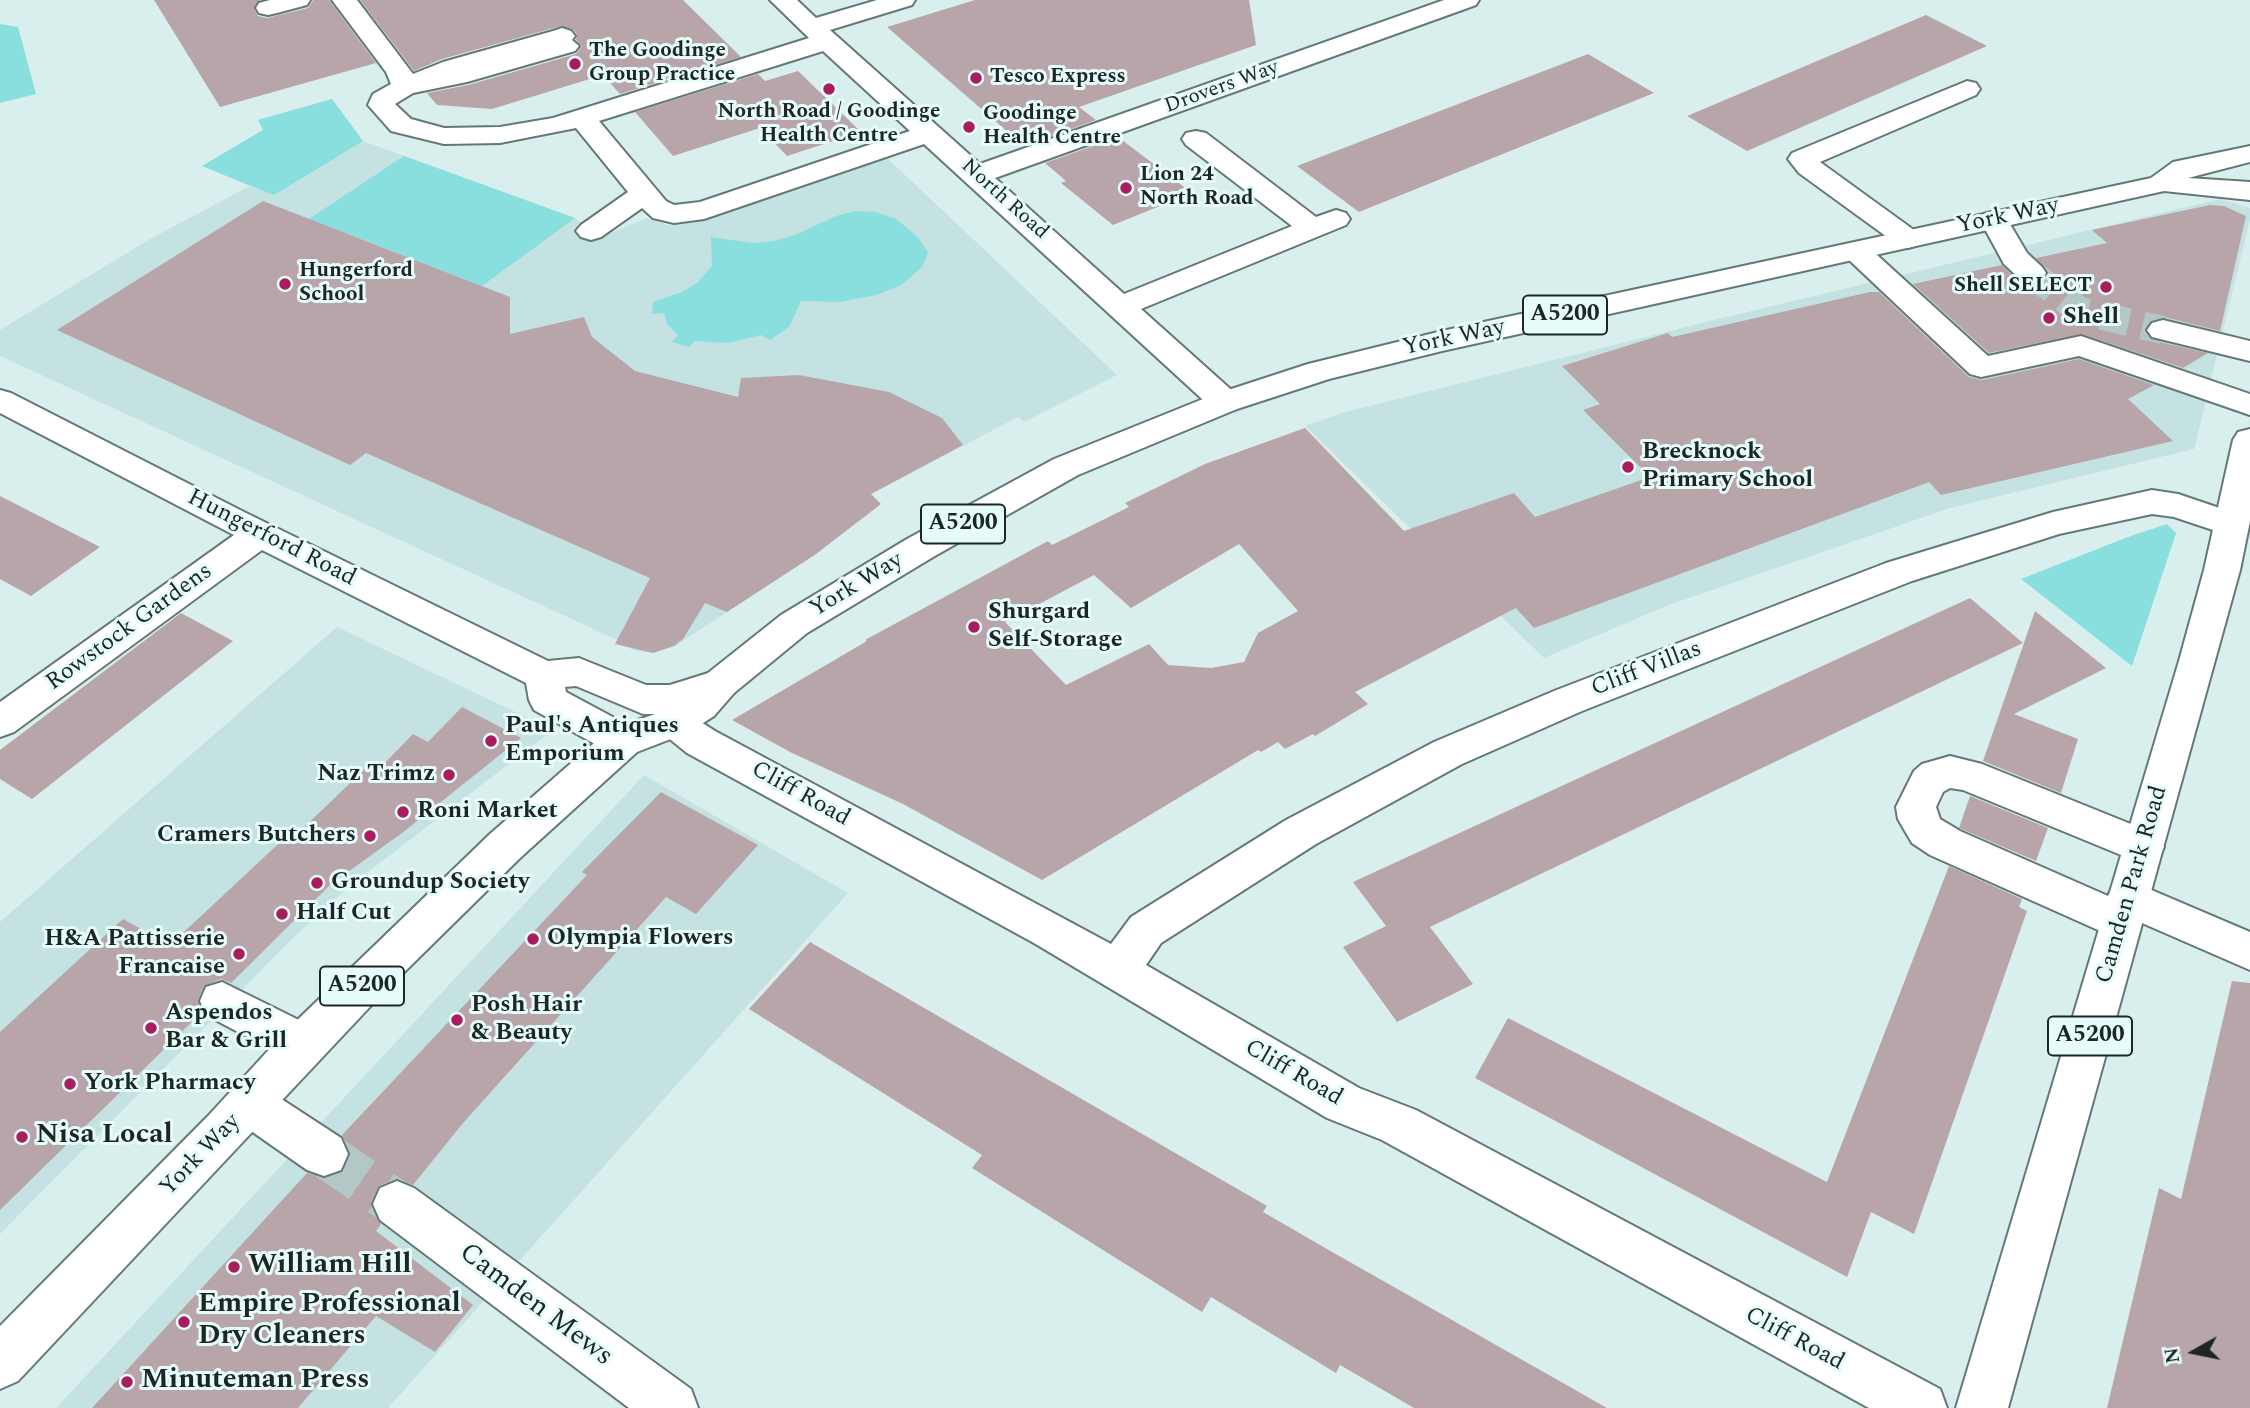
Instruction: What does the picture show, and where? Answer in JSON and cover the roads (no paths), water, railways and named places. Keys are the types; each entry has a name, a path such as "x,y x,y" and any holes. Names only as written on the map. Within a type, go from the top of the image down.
{"street":[{"path":"268,8 298,0"},
{"path":"344,0 399,71 405,87"},
{"name":"North Road","path":"782,0 1225,402"},
{"path":"564,41 452,68 387,95 382,105 401,125 419,132 457,136 533,131 582,118 820,34 903,0"},
{"name":"Drovers Way","path":"977,175 1467,0"},
{"path":"1908,239 1809,167 1802,159 1967,89"},
{"path":"582,118 663,212 689,213 930,133"},
{"path":"1122,306 1325,224 1196,139"},
{"name":"York Way","path":"0,1363 250,1104 303,1044 505,846 623,741 659,711 700,706 721,683 794,624 920,548 1066,467 1225,402 1319,371 1402,350 2160,184 2183,169 2250,154"},
{"name":"A5200","path":"2160,184 2250,191"},
{"path":"591,231 645,193"},
{"path":"1994,220 2015,258 2031,273"},
{"path":"1856,251 1982,367 2081,346 2250,405"},
{"path":"2163,330 2250,351"},
{"name":"Hungerford Road","path":"0,400 260,534 544,675"},
{"name":"Camden Park Road","path":"1982,1408 2198,661 2250,440"},
{"name":"Cliff Villas","path":"1117,971 1146,929 1301,832 1448,753 1578,697 1899,572 2005,537 2134,503 2152,502 2178,506 2231,524"},
{"name":"Rowstock Gardens","path":"0,722 260,534"},
{"path":"623,741 548,700 544,675 579,672 659,711"},
{"name":"Cliff Road","path":"659,711 701,742 1036,923 1343,1103 1399,1125 1922,1408"},
{"path":"2143,847 1968,775 1950,772 1936,775 1928,782 1916,807 1918,819 1926,831 1945,843 2125,910 2250,952"},
{"path":"222,1001 303,1044"},
{"path":"250,1104 324,1154"},
{"name":"Camden Mews","path":"397,1204 672,1408"}],"tunnel":[{"path":"2031,273 2080,311 2163,330"},
{"path":"324,1154 397,1204"}],"place":[{"name":"The Goodinge Group Practice","path":"575,64"},
{"name":"Tesco Express","path":"976,78"},
{"name":"North Road / Goodinge Health Centre","path":"829,89"},
{"name":"Goodinge Health Centre","path":"969,127"},
{"name":"Lion 24 North Road","path":"1126,188"},
{"name":"Hungerford School","path":"285,284"},
{"name":"Shell SELECT","path":"2106,287"},
{"name":"Shell","path":"2049,318"},
{"name":"Brecknock Primary School","path":"1628,467"},
{"name":"Shurgard Self-Storage","path":"974,627"},
{"name":"Paul's Antiques Emporium","path":"491,741"},
{"name":"Naz Trimz","path":"449,775"},
{"name":"Roni Market","path":"403,812"},
{"name":"Cramers Butchers","path":"370,836"},
{"name":"Groundup Society","path":"317,883"},
{"name":"Half Cut","path":"282,914"},
{"name":"Olympia Flowers","path":"533,939"},
{"name":"H&A Pattisserie Francaise","path":"239,954"},
{"name":"Posh Hair & Beauty","path":"457,1020"},
{"name":"Aspendos Bar & Grill","path":"151,1028"},
{"name":"York Pharmacy","path":"70,1084"},
{"name":"Nisa Local","path":"22,1137"},
{"name":"William Hill","path":"234,1267"},
{"name":"Empire Professional Dry Cleaners","path":"184,1322"},
{"name":"Minuteman Press","path":"127,1382"}]}
